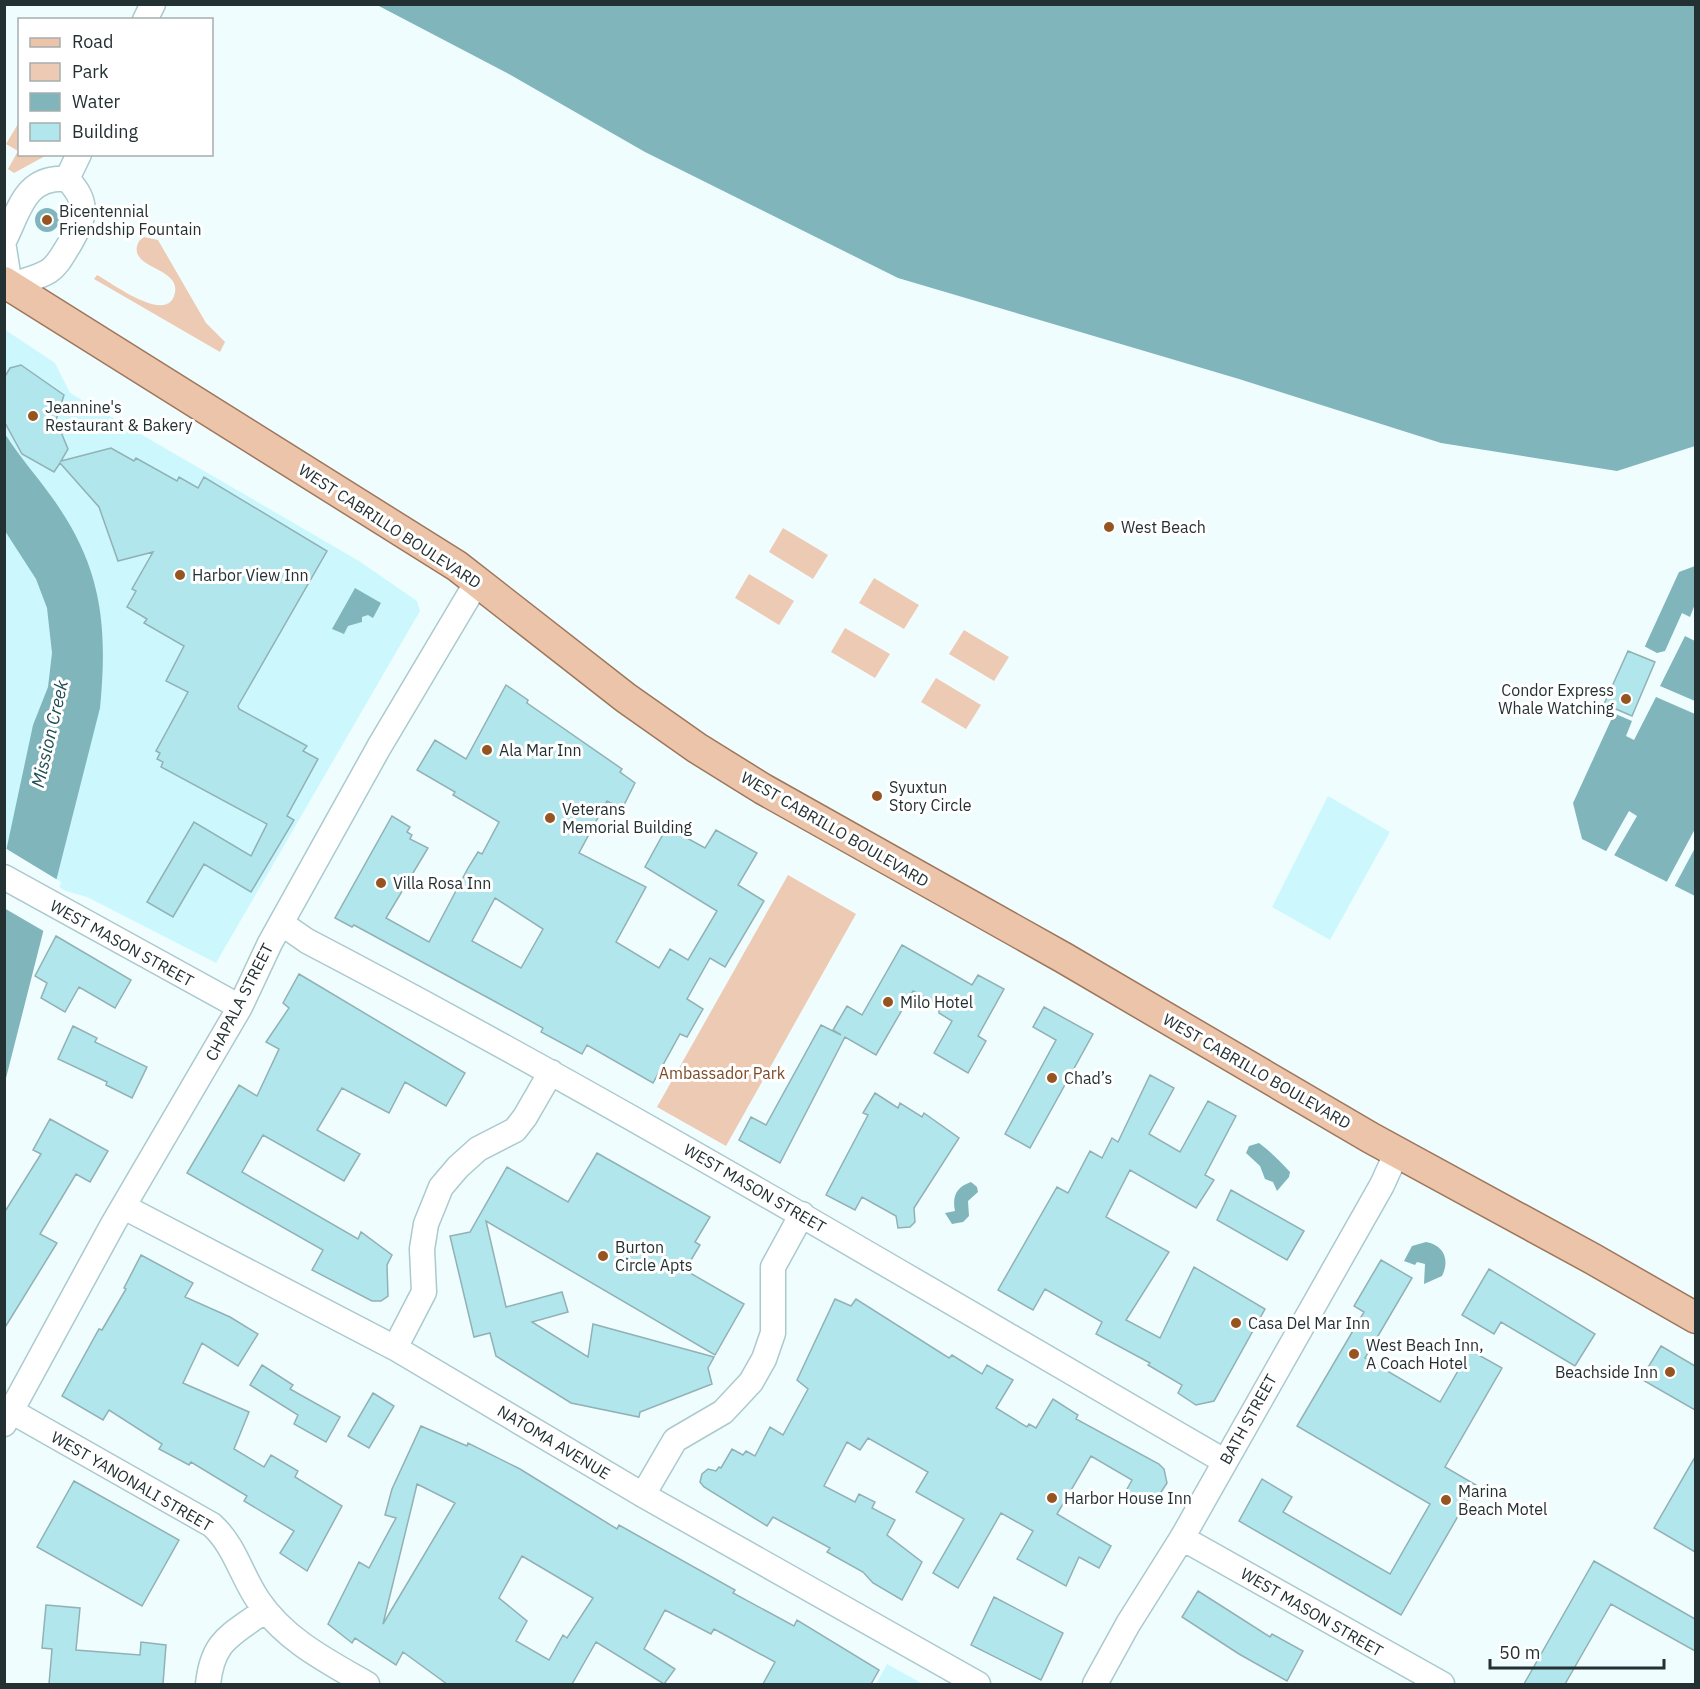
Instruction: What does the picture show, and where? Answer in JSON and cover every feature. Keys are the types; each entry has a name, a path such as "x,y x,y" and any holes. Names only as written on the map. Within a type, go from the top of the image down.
{"main road":[{"name":"WEST CABRILLO BOULEVARD","path":"6,288 457,566 626,698 707,754 1397,1152 1695,1318"}],"street":[{"path":"147,18 153,4"},
{"path":"67,179 78,156"},
{"path":"4,241 29,190 45,181 67,179"},
{"path":"4,248 6,288 49,270 61,257 81,223 82,199 77,189 67,179"},
{"name":"CHAPALA STREET","path":"8,1418 113,1224 126,1208 240,1007 281,923 379,747 477,582"},
{"name":"WEST MASON STREET","path":"4,877 240,1007"},
{"name":"WEST MASON STREET","path":"281,923 307,941 551,1072 802,1214 1224,1461"},
{"path":"395,1348 424,1292 422,1250 426,1224 441,1187 478,1149 515,1130 551,1072"},
{"name":"BATH STREET","path":"1095,1684 1128,1624 1182,1538 1382,1185 1397,1152"},
{"name":"NATOMA AVENUE","path":"126,1208 395,1348 643,1495 978,1684"},
{"path":"643,1495 675,1440 723,1412 751,1382 764,1359 772,1333 773,1268 802,1214"},
{"name":"WEST YANONALI STREET","path":"8,1418 212,1525 225,1536 265,1610 282,1630 308,1650 367,1684"},
{"name":"WEST MASON STREET","path":"1182,1538 1442,1684"},
{"path":"208,1684 211,1661 217,1649 265,1610"}],"shaded area":[{"path":"4,329 55,363 70,393 359,561 417,601 420,611 216,963 87,897 66,891 5,857"},
{"path":"1328,796 1390,832 1330,940 1272,907"},
{"path":"887,1664 923,1684 876,1684"}],"green space":[{"path":"18,124 18,151 6,144"},
{"path":"18,151 18,156 45,156 14,173 8,169"},
{"path":"144,237 158,240 206,323 225,342 220,352 94,279 97,275 138,299 150,303 160,305 169,303 174,296 175,286 164,273 140,258 137,250 139,241"},
{"path":"783,528 828,555 813,579 769,552"},
{"path":"749,574 794,601 779,625 735,598"},
{"path":"874,578 919,605 904,629 859,603"},
{"path":"845,628 890,654 875,678 831,652"},
{"path":"964,630 1009,657 994,681 949,654"},
{"path":"936,678 981,705 966,729 921,702"},
{"name":"Ambassador Park","path":"788,875 856,914 726,1146 657,1107"}],"water":[{"path":"377,5 1695,5 1695,446 1617,471 1441,443 1239,379 898,278 645,152 507,73"},
{"name":"Bicentennial Friendship Fountain","path":"47,208 56,211 59,220 56,229 47,232 38,229 35,220 38,211"},
{"name":"Mission Creek","path":"5,434 51,496 81,547 98,597 103,650 100,708 5,1082 5,856 33,725 48,687 52,653 47,608 36,579 5,531"},
{"path":"1695,566 1695,896 1582,839 1573,803 1679,572"},
{"path":"355,588 381,603 373,618 368,615 362,617 362,622 348,626 344,634 332,629"},
{"path":"1259,1143 1290,1172 1289,1177 1277,1191 1273,1182 1265,1179 1260,1166 1246,1153 1249,1146"},
{"path":"971,1182 977,1187 978,1192 968,1201 969,1216 963,1222 952,1224 945,1213 955,1211 956,1193"},
{"path":"1426,1242 1441,1250 1445,1264 1442,1276 1424,1284 1425,1264 1417,1262 1415,1265 1404,1261 1412,1246"}],"pier":[{"path":"1695,604 1695,641 1685,636 1660,686 1695,701 1695,714 1656,697 1634,740 1626,736 1632,721 1611,712 1642,645 1657,653 1665,651 1682,613 1690,617"},
{"path":"1629,811 1637,816 1612,859 1604,855"},
{"path":"1695,829 1695,848 1673,889 1665,885"},
{"path":"5,848 61,882 47,933 4,908"}],"building":[{"path":"21,365 64,395 56,420 68,449 61,461 111,448 134,461 136,458 177,481 179,477 198,488 204,477 327,551 238,706 239,709 307,746 303,751 318,759 287,816 294,820 251,892 204,864 173,917 147,902 194,822 251,856 267,824 161,767 163,762 157,759 160,753 156,751 188,692 166,681 184,646 144,623 147,619 127,607 136,591 132,589 153,552 118,561 99,507 60,463 54,472 22,454 4,421 4,378 10,368"},
{"path":"1628,651 1655,662 1632,716 1604,704"},
{"path":"506,685 528,700 527,703 622,769 620,772 635,783 622,809 607,801 579,853 646,887 616,942 659,968 670,949 688,960 717,911 645,867 667,827 705,848 716,830 757,853 738,885 764,901 725,967 710,958 687,999 703,1009 687,1037 680,1034 653,1083 587,1045 582,1054 541,1032 543,1028 494,1001 354,925 352,927 335,918 392,816 410,827 407,832 412,835 410,839 428,848 386,918 429,942 468,868 478,852 482,854 499,822 453,795 455,792 417,770 435,740 466,759","holes":["495,898 543,929 521,968 472,941"]},
{"path":"56,936 131,980 115,1008 79,987 65,1012 41,998 47,983 35,976"},
{"path":"902,945 972,985 978,975 1004,989 978,1036 986,1041 968,1073 934,1053 952,1021 939,1013 938,1004 913,991 876,1055 845,1037 780,1163 739,1140 751,1117 766,1125 821,1025 841,1035 833,1030 847,1006 862,1015"},
{"path":"299,974 465,1073 446,1106 405,1082 389,1113 342,1088 317,1130 360,1154 344,1181 263,1135 242,1172 358,1239 361,1232 392,1255 387,1265 388,1296 381,1301 372,1301 312,1270 323,1250 187,1173 239,1085 257,1096 279,1049 266,1042 289,1008 283,1003"},
{"name":"Chad’s","path":"1044,1007 1093,1034 1030,1148 1005,1134 1056,1040 1033,1027"},
{"path":"73,1026 97,1038 95,1042 147,1067 132,1098 106,1085 107,1082 58,1059"},
{"path":"1150,1075 1174,1088 1149,1134 1180,1152 1208,1101 1236,1116 1205,1175 1214,1180 1196,1208 1130,1170 1106,1217 1169,1252 1126,1320 1160,1338 1194,1267 1265,1309 1214,1401 1196,1405 1178,1393 1182,1385 1148,1365 1150,1363 1096,1334 1102,1322 1045,1289 1033,1310 998,1290 1057,1187 1068,1193 1090,1151 1102,1158 1112,1138 1118,1142"},
{"path":"875,1093 898,1108 900,1103 922,1117 924,1113 959,1138 914,1208 915,1222 910,1227 898,1228 896,1216 862,1197 855,1210 826,1195 868,1115 863,1113"},
{"path":"50,1119 108,1151 90,1182 76,1174 40,1234 57,1243 4,1329 4,1213 41,1154 33,1150"},
{"path":"597,1153 710,1217 695,1242 700,1245 685,1270 744,1304 715,1355 486,1221 506,1307 562,1292 568,1312 532,1322 588,1357 593,1324 714,1357 708,1368 712,1384 640,1412 639,1417 571,1403 496,1356 490,1333 474,1337 450,1236 470,1232 507,1167 568,1202"},
{"path":"1231,1190 1304,1231 1287,1260 1217,1220"},
{"path":"141,1255 193,1283 185,1297 230,1317 258,1334 238,1366 202,1343 183,1383 249,1412 234,1449 264,1467 271,1455 298,1471 295,1477 342,1506 307,1571 280,1553 294,1531 244,1501 247,1496 191,1462 189,1465 159,1449 162,1444 109,1410 103,1420 62,1396 99,1329 102,1330 126,1289 124,1288"},
{"path":"1381,1260 1412,1278 1365,1358 1440,1402 1470,1350 1502,1368 1445,1467 1476,1485 1401,1615 1239,1521 1262,1479 1292,1497 1283,1512 1390,1574 1430,1504 1297,1426 1364,1312 1354,1306"},
{"path":"1489,1269 1595,1334 1575,1366 1501,1322 1494,1334 1462,1315"},
{"path":"835,1299 851,1306 856,1299 949,1358 952,1355 982,1374 987,1365 1013,1380 996,1408 1027,1427 1029,1424 1036,1428 1053,1399 1078,1415 1076,1419 1159,1464 1164,1469 1167,1483 1152,1506 1126,1491 1132,1480 1091,1456 1057,1514 1111,1546 1099,1568 1079,1557 1066,1586 1017,1559 1033,1531 1001,1513 958,1588 933,1573 964,1519 916,1492 928,1472 868,1438 860,1450 847,1442 824,1486 855,1502 859,1494 875,1502 872,1508 895,1520 887,1535 922,1562 902,1600 873,1583 863,1572 827,1552 830,1548 773,1517 767,1526 704,1487 700,1482 702,1474 708,1469 716,1471 719,1467 721,1468 732,1449 743,1455 746,1451 755,1456 770,1427 783,1435 808,1389 797,1380"},
{"name":"Beachside Inn","path":"1661,1346 1695,1366 1695,1410 1641,1379"},
{"path":"262,1365 293,1385 290,1389 340,1417 326,1442 294,1424 298,1415 250,1385"},
{"path":"373,1393 394,1406 369,1448 348,1436"},
{"path":"421,1426 467,1446 468,1443 520,1469 617,1529 619,1525 735,1590 733,1593 794,1626 797,1620 879,1670 871,1684 763,1684 775,1662 714,1629 711,1634 665,1610 644,1649 675,1669 664,1684 596,1642 572,1684 447,1684 403,1652 396,1665 355,1638 352,1643 328,1624 359,1562 369,1568 396,1518 385,1515 392,1489","holes":["417,1484 455,1503 383,1624 413,1501","522,1556 593,1598 567,1638 563,1635 549,1660 516,1641 527,1621 499,1598"]},
{"path":"1695,1457 1695,1552 1654,1528"},
{"path":"74,1481 179,1540 142,1606 37,1547"},
{"path":"1594,1561 1695,1619 1695,1651 1611,1604 1565,1684 1524,1684"},
{"path":"1198,1591 1270,1637 1272,1634 1303,1651 1287,1681 1239,1654 1182,1617"},
{"path":"994,1597 1063,1633 1041,1680 971,1645"},
{"path":"46,1605 80,1608 76,1650 140,1655 141,1642 166,1645 163,1684 49,1684 52,1649 42,1648"}],"place":[{"name":"Bicentennial Friendship Fountain","path":"47,220"},
{"name":"Jeannine's Restaurant & Bakery","path":"33,416"},
{"name":"West Beach","path":"1109,527"},
{"name":"Harbor View Inn","path":"180,575"},
{"name":"Condor Express Whale Watching","path":"1626,699"},
{"name":"Ala Mar Inn","path":"487,750"},
{"name":"Syuxtun Story Circle","path":"877,796"},
{"name":"Veterans Memorial Building","path":"550,818"},
{"name":"Villa Rosa Inn","path":"381,883"},
{"name":"Milo Hotel","path":"888,1002"},
{"name":"Chad’s","path":"1052,1078"},
{"name":"Burton Circle Apts","path":"603,1256"},
{"name":"Casa Del Mar Inn","path":"1236,1323"},
{"name":"West Beach Inn, A Coach Hotel","path":"1354,1354"},
{"name":"Beachside Inn","path":"1670,1372"},
{"name":"Harbor House Inn","path":"1052,1498"},
{"name":"Marina Beach Motel","path":"1446,1500"}]}
